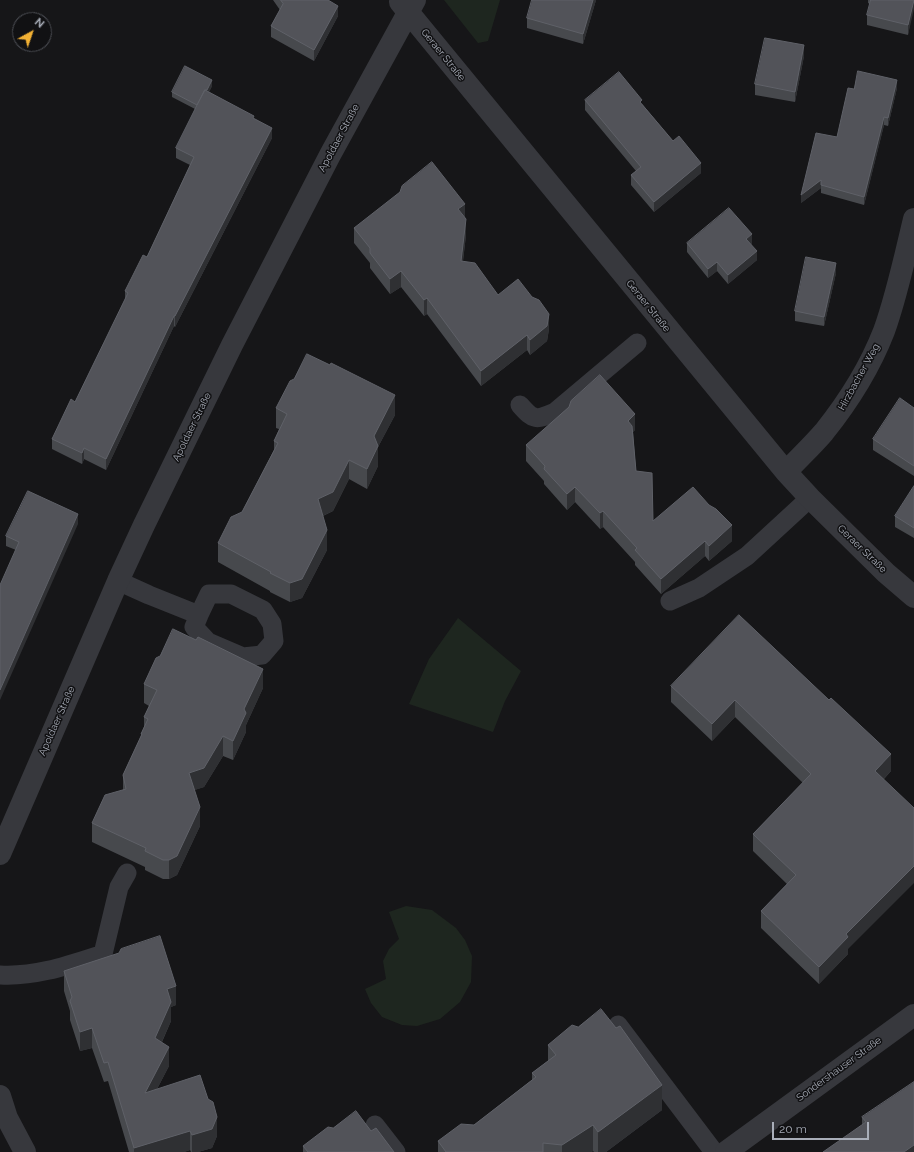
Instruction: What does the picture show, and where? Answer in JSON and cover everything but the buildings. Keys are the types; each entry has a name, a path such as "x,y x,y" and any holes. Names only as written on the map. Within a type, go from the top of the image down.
{"street":[{"name":"Geraer Straße","path":"407,4 786,472 810,498 914,597"},
{"name":"Apoldaer Straße","path":"0,854 118,581 232,344 407,4"},
{"name":"Hirzbacher Weg","path":"786,472 823,434 838,414 870,361 884,330 892,305 914,219"},
{"name":"Sondershauser Straße","path":"726,1152 914,1015"},
{"path":"0,1096 7,1118 25,1152"}],"lane":[{"path":"520,405 530,416 541,418 555,412 637,343"},
{"path":"670,601 699,588 747,556 810,498"},
{"path":"118,581 199,615"},
{"path":"0,975 12,976 58,969 103,954 119,887 127,873"},
{"path":"618,1025 714,1152"},
{"path":"375,1125 396,1152"}],"shaded area":[{"path":"444,0 500,0 488,41 478,43"},
{"path":"458,618 521,671 505,701 493,732 409,704 429,659"},
{"path":"406,906 432,910 456,928 465,940 472,956 471,982 460,1002 440,1019 417,1026 402,1025 382,1017 371,1003 365,989 386,979 383,961 389,949 399,939 389,912"}]}
